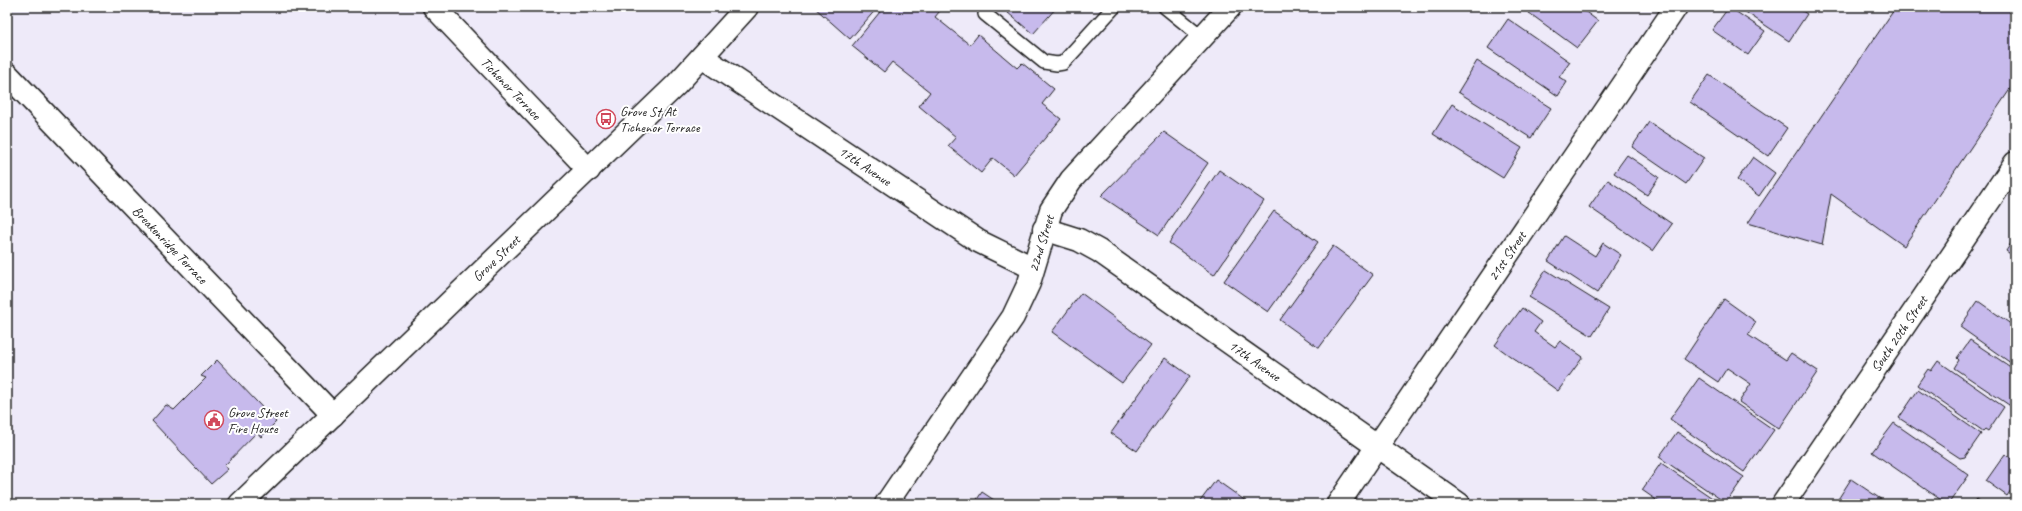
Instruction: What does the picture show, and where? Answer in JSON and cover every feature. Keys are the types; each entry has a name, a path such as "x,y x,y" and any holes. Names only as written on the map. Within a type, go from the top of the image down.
{"street":[{"name":"Tichenor Terrace","path":"434,7 589,170"},
{"name":"Grove Street","path":"240,504 589,170 702,57 747,7"},
{"name":"22nd Street","path":"886,504 1013,317 1027,288 1051,210 1071,180 1230,7"},
{"name":"21st Street","path":"1338,504 1676,7"},
{"name":"17th Avenue","path":"702,57 978,241 1033,268"},
{"name":"Breakenridge Terrace","path":"7,74 333,415"},
{"name":"South 20th Street","path":"1783,504 2015,163"},
{"name":"17th Avenue","path":"1044,229 1079,240 1099,251 1459,504"}],"lane":[{"path":"985,14 1044,62 1057,64 1063,63 1114,7"},
{"path":"1165,7 1202,37"}],"building":[{"path":"814,7 878,7 850,39"},
{"path":"884,7 943,7 935,17 970,45 978,35 1017,68 1022,63 1054,89 1042,104 1061,119 1014,175 993,158 981,173 948,146 956,137 919,106 930,92 892,62 884,72 852,46"},
{"path":"1001,7 1057,7 1033,34"},
{"path":"1521,7 1579,7 1598,21 1577,48"},
{"path":"1729,7 1765,31 1748,55 1712,30"},
{"path":"1738,7 1796,7 1807,14 1789,41"},
{"path":"1896,7 2015,7 2015,82 1904,246 1831,194 1822,245 1748,223"},
{"path":"1508,19 1570,62 1559,77 1567,82 1558,96 1488,48"},
{"path":"1477,61 1551,108 1531,138 1458,92"},
{"path":"1709,75 1787,128 1768,156 1690,102"},
{"path":"1452,104 1522,148 1503,178 1433,134"},
{"path":"1649,122 1704,158 1686,184 1632,147"},
{"path":"1164,132 1208,163 1159,235 1101,196"},
{"path":"1627,155 1659,177 1647,195 1614,173"},
{"path":"1753,157 1775,173 1759,196 1737,180"},
{"path":"1219,170 1264,201 1214,275 1169,243"},
{"path":"1608,180 1672,224 1653,251 1589,207"},
{"path":"1274,211 1318,242 1268,312 1224,281"},
{"path":"1564,236 1595,256 1603,243 1621,255 1597,293 1548,261"},
{"path":"2015,237 2015,257 2006,251"},
{"path":"1333,246 1373,275 1319,348 1280,320"},
{"path":"1546,270 1609,309 1592,336 1529,297"},
{"path":"1081,293 1151,345 1122,383 1052,332"},
{"path":"1724,299 1756,322 1748,335 1786,360 1791,353 1818,371 1779,429 1739,402 1751,384 1727,368 1718,382 1684,359"},
{"path":"1978,301 2015,327 2015,366 1960,327"},
{"path":"1522,308 1541,322 1534,332 1555,347 1560,341 1583,357 1558,391 1495,345"},
{"path":"1970,340 2015,370 2015,409 1954,368 1959,360 1957,358"},
{"path":"1165,358 1190,376 1137,451 1111,433"},
{"path":"217,360 276,422 261,437 257,432 224,466 228,469 211,484 152,421 166,405 174,410 206,378 201,376"},
{"path":"1938,361 2004,407 1988,431 1985,429 1983,431 1917,385 1928,369 1931,371"},
{"path":"1699,378 1774,430 1744,472 1670,419"},
{"path":"1918,390 1981,434 1965,457 1960,458 1899,418"},
{"path":"1894,423 1969,475 1949,503 1944,502 1872,452"},
{"path":"1677,432 1744,477 1726,503 1659,457"},
{"path":"2005,454 2015,461 2015,484 2007,496 1986,481"},
{"path":"1661,463 1721,504 1662,504 1642,490"},
{"path":"1851,479 1888,504 1835,504"},
{"path":"1216,480 1250,504 1198,504"},
{"path":"982,492 1000,504 974,504"},
{"path":"1584,498 1592,504 1580,504"},
{"path":"1977,499 1984,504 1972,504"}],"place":[{"name":"Grove St At Tichenor Terrace","path":"606,119"},
{"name":"Grove Street Fire House","path":"214,420"}]}
